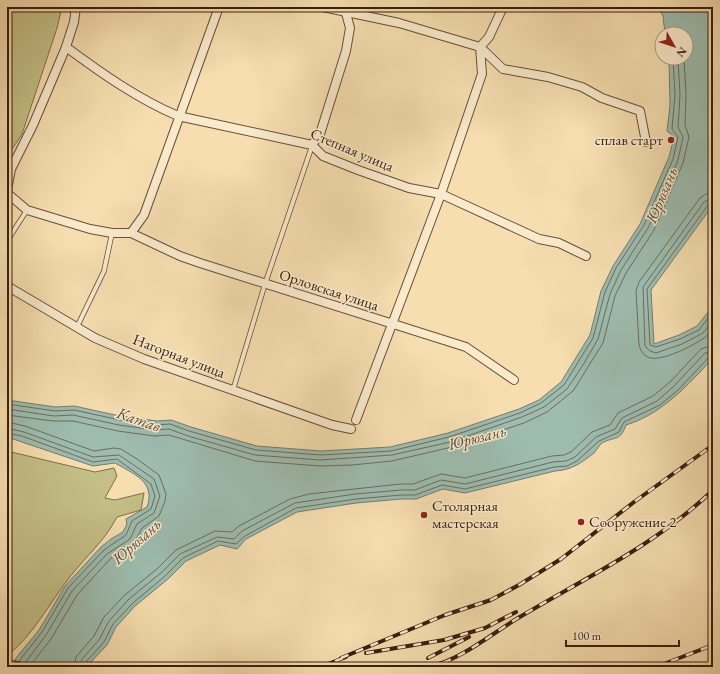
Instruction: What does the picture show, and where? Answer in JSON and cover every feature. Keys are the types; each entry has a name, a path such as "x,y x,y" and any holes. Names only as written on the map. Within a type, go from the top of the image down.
{"street":[{"path":"76,7 74,22 66,47 33,125 11,169 7,192 27,210 112,233 131,233 144,215 178,116 220,7"},
{"path":"356,420 441,194 482,74 480,47 489,37 503,7"},
{"path":"328,8 399,23 480,47 503,69 554,79 582,87 602,98 640,112 646,142"},
{"path":"312,145 320,134 346,51 350,28 346,13"},
{"name":"Степная улица","path":"66,47 106,76 152,104 178,116 312,145 323,156 409,188 441,194 539,239 558,243 586,256"},
{"name":"Орловская улица","path":"131,233 180,256 392,325 466,347 514,380"},
{"name":"Нагорная улица","path":"7,286 95,338 137,356 332,425 351,429"}],"lane":[{"path":"233,391 265,284 312,145"},
{"path":"7,241 27,210"},
{"path":"77,327 104,271 112,233"}],"shaded area":[{"path":"7,7 62,7 57,28 22,134 7,157"},
{"path":"7,451 95,472 114,468 117,476 105,498 115,500 144,493 141,510 117,517 101,541 75,570 26,638 8,655"}],"water":[{"path":"658,7 713,7 713,205 651,290 654,344 679,335 697,326 713,306 713,358 674,398 651,414 626,425 622,434 617,438 602,443 594,453 571,468 465,493 443,489 416,499 356,503 297,512 246,539 237,549 220,545 186,561 168,579 135,606 116,627 107,645 89,664 89,667 12,667 16,658 39,630 65,586 101,547 123,532 127,524 126,519 147,507 149,498 146,485 142,480 115,463 93,466 7,437 7,400 55,407 74,406 120,416 157,421 171,420 257,446 321,451 390,447 448,433 519,409 539,400 561,382 590,335 601,291 613,266 640,224 669,157 674,137 667,131 670,106 669,66 694,66 694,26 664,26 663,16"}],"railway":[{"path":"341,658 445,615 491,600 519,585 561,559 634,502 713,445"},
{"path":"428,667 440,664 474,647 518,618 619,560 668,528 713,490"},
{"path":"366,653 444,640 485,628 516,612"},
{"path":"428,658 469,637"},
{"path":"656,667 713,645"},
{"path":"320,667 346,657"},
{"path":"7,661 36,667"}],"place":[{"name":"сплав старт","path":"671,140"},
{"name":"Столярная мастерская","path":"424,515"},
{"name":"Сооружение 2","path":"581,522"}],"water label":[{"name":"Юрюзань","path":"661,195"},
{"name":"Катав","path":"139,419"},
{"name":"Юрюзань","path":"477,437"},
{"name":"Юрюзань","path":"136,541"}]}
